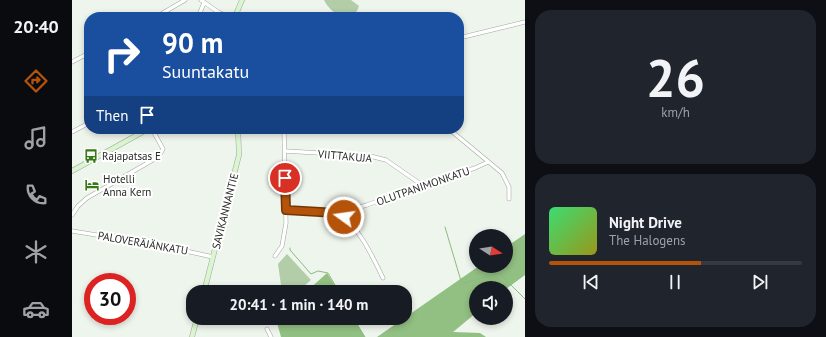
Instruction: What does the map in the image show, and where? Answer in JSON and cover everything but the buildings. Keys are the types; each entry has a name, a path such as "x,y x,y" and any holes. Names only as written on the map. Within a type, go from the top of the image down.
{"street":[{"path":"165,12 185,0"},
{"path":"237,12 242,0"},
{"path":"199,12 202,1 218,12"},
{"path":"464,37 525,22"},
{"path":"72,62 84,56"},
{"path":"72,132 84,126"},
{"path":"72,171 139,134"},
{"path":"72,215 78,206 87,198 162,154 163,149 155,134"},
{"name":"SAVIKANNANTIE","path":"206,285 239,155 238,134"},
{"path":"275,256 282,246 284,237 286,210 284,134"},
{"path":"455,134 498,169 506,179 509,187 509,199"},
{"name":"VIITTAKUJA","path":"285,151 370,156 386,160 422,185"},
{"name":"OLUTPANIMONKATU","path":"286,210 337,213 367,205 475,168 488,162"},
{"path":"337,213 344,217 369,249 383,278"},
{"name":"PALOVERÄJÄNKATU","path":"72,231 159,245 214,257"},
{"path":"192,337 195,325"},
{"path":"267,329 271,337"}],"green space":[{"path":"324,0 351,0 359,6 356,12 334,12"},
{"path":"525,234 525,275 513,284 513,281 469,281 469,319 453,332 480,333 486,337 377,337 394,325 412,325 412,313 469,273 513,273 513,242"},
{"path":"287,254 311,280 305,285 281,285 278,264"},
{"path":"327,273 335,285 314,285"},
{"path":"278,325 358,325 365,337 281,337"}],"waterway":[{"path":"445,227 461,281 464,283 499,273 525,299"},
{"path":"290,248 290,250 311,274 318,271 328,273 335,285"},
{"path":"357,325 365,337"}],"place":[{"name":"Rajapatsas E","path":"91,156"},
{"name":"Hotelli Anna Kern","path":"92,185"}],"route":[{"path":"285,178 286,210 337,213 344,217"}]}
